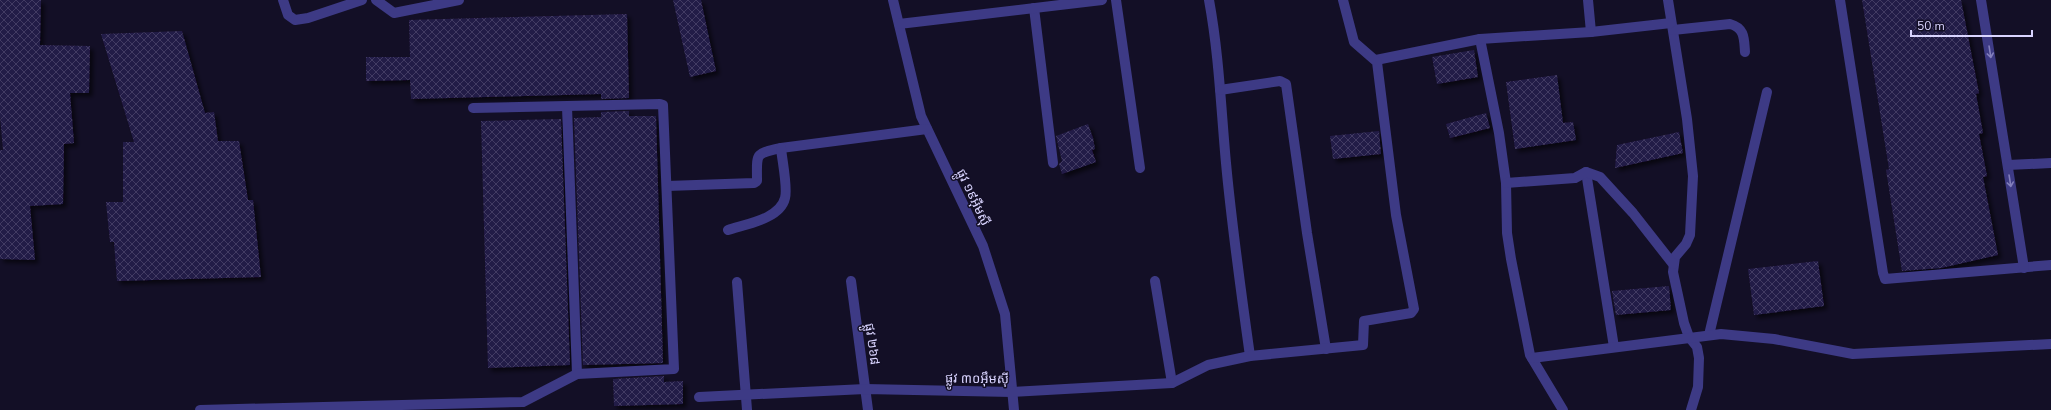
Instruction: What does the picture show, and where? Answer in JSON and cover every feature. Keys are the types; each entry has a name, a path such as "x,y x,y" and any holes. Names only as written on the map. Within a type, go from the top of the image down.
{"street":[{"path":"283,0 288,15 295,20 308,18 362,0"},
{"path":"376,0 394,13 459,0"},
{"name":"ផ្លូវ ១៩អ៊ឹមស៊ី","path":"893,0 921,116 983,246 1002,301 1006,323 1014,410"},
{"path":"899,24 1102,0"},
{"path":"1116,0 1140,168"},
{"path":"1209,0 1216,38 1236,256 1250,356"},
{"path":"1343,0 1354,42 1376,60 1480,38 1730,24 1737,26 1743,32 1745,52"},
{"path":"1588,0 1591,32"},
{"path":"1668,0 1687,120 1693,180 1690,235 1673,264 1673,278 1689,338 1697,347 1699,358 1698,387 1691,410"},
{"path":"1840,0 1885,279 2051,265"},
{"path":"1981,0 2024,268"},
{"path":"1034,8 1053,163"},
{"path":"1480,38 1499,133 1506,183 1508,232 1511,259 1532,358 1563,410"},
{"name":"ផ្លូវ ៣០អ៊ឹមស៊ី","path":"699,396 866,389 1012,392 1172,383 1208,365 1250,356 1363,345 1364,321 1414,311 1396,215 1378,65 1376,60"},
{"path":"1220,90 1280,81 1286,84 1307,233 1326,349"},
{"path":"1709,335 1767,92"},
{"path":"200,410 523,402 577,374 674,369 663,105 473,108"},
{"path":"567,107 577,374"},
{"path":"667,186 754,183 757,181 759,155 782,148 927,129"},
{"path":"728,230 772,214 781,207 786,196 782,148"},
{"path":"2008,165 2051,163"},
{"path":"1586,172 1600,177 1633,213 1673,264"},
{"path":"1506,183 1576,178 1586,172"},
{"path":"1586,172 1614,347"},
{"path":"1155,281 1172,383"},
{"path":"737,282 748,410"},
{"name":"ផ្លូវ ២៦៨","path":"850,282 868,410"},
{"path":"1532,358 1721,334 1774,339 1853,354 2051,344"}],"building":[{"path":"0,0 41,0 40,45 90,46 89,93 70,93 74,143 64,144 63,204 30,206 35,260 0,259 0,150 3,150 0,116"},
{"path":"673,0 701,0 716,71 690,77"},
{"path":"1862,0 1961,0 1979,93 1976,94 1983,133 1979,134 1987,176 1983,177 1998,255 1941,268 1902,271 1886,170 1889,169"},
{"path":"627,14 629,98 601,99 601,94 411,99 410,80 366,81 366,57 410,57 409,20"},
{"path":"182,31 205,113 214,112 218,141 239,141 248,200 253,200 261,277 117,281 114,242 110,242 106,202 123,202 123,142 134,142 101,34"},
{"path":"1474,50 1478,77 1437,84 1432,57"},
{"path":"1557,75 1563,123 1573,122 1576,140 1515,149 1506,82"},
{"path":"629,111 629,116 656,116 663,363 583,365 574,118 601,117 601,112"},
{"path":"1486,113 1490,128 1450,138 1446,124"},
{"path":"561,119 570,365 488,368 481,121"},
{"path":"1088,124 1093,138 1095,149 1092,150 1096,162 1062,174 1059,164 1062,161 1056,136"},
{"path":"1379,131 1381,154 1333,159 1330,136"},
{"path":"1679,132 1683,153 1615,168 1617,145"},
{"path":"1818,261 1824,306 1754,315 1748,269"},
{"path":"1669,286 1671,310 1616,315 1612,291"},
{"path":"664,376 664,382 683,381 683,404 614,406 613,379"}]}
